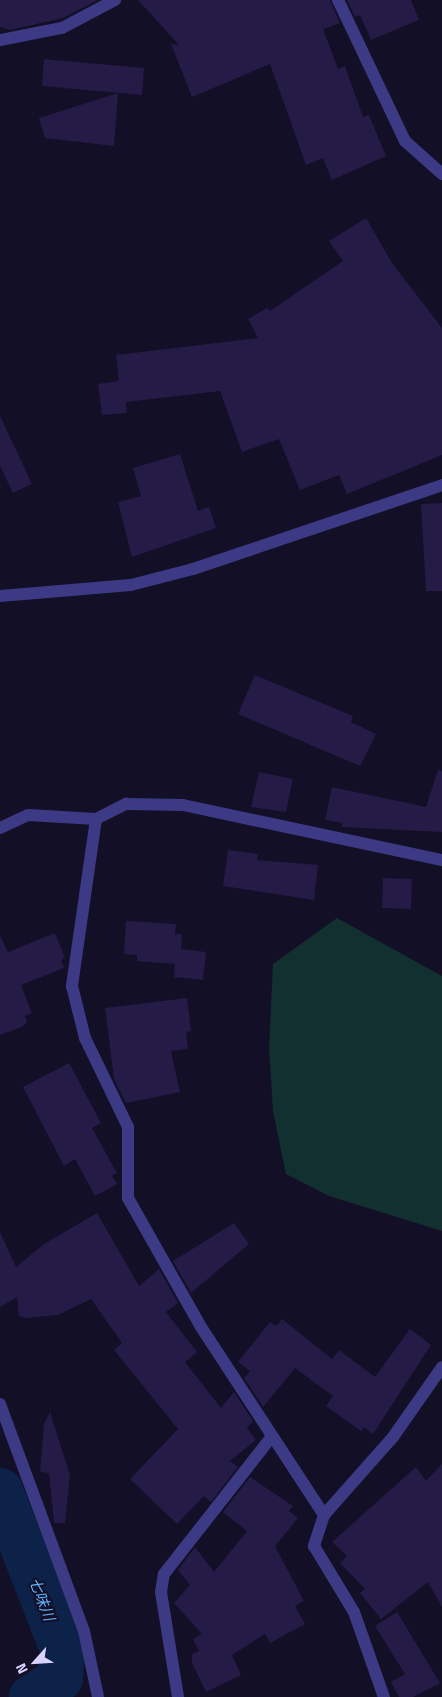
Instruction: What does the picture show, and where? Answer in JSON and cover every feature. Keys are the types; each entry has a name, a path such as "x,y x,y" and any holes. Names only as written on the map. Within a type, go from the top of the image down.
{"street":[{"path":"0,40 62,28 116,0"},
{"path":"338,0 405,141 442,174"},
{"path":"0,596 131,585 193,569 442,485"},
{"path":"0,828 28,814 96,819 126,804 183,805 442,860"},
{"path":"96,819 72,986 85,1038 128,1127 128,1198 270,1439 324,1515"},
{"path":"384,1697 354,1612 314,1546 324,1515 393,1437 442,1367"},
{"path":"0,1404 74,1603 98,1697"},
{"path":"178,1697 162,1592 164,1574 270,1439"}],"green space":[{"path":"337,918 442,976 442,1231 329,1196 286,1174 273,1111 269,1047 273,964"}],"building":[{"path":"0,0 98,0 63,18 10,30 0,27"},
{"path":"138,0 330,0 340,23 323,29 338,69 345,66 363,117 369,115 386,156 332,180 323,158 306,165 270,64 192,97 171,44 179,45"},
{"path":"347,0 411,0 419,20 371,40 360,15 355,17"},
{"path":"44,59 144,68 142,95 42,86"},
{"path":"118,93 114,146 45,138 39,118"},
{"path":"366,218 392,263 442,328 442,455 347,494 339,475 300,490 279,439 242,452 220,391 126,402 127,413 102,415 98,384 119,381 116,355 258,338 248,319 267,308 270,311 343,261 329,241"},
{"path":"0,416 32,484 13,493 0,466"},
{"path":"180,454 198,511 209,507 216,528 132,557 118,502 141,496 133,468"},
{"path":"442,503 442,591 426,591 421,504"},
{"path":"255,675 353,716 351,722 376,734 360,766 238,714"},
{"path":"438,770 442,771 442,832 342,827 342,823 325,820 332,787 426,807"},
{"path":"259,772 293,779 286,812 251,807"},
{"path":"228,850 258,854 257,860 318,865 314,900 223,886"},
{"path":"383,878 412,879 411,909 382,908"},
{"path":"126,921 176,924 175,934 182,934 181,949 206,952 203,980 174,977 175,964 137,961 137,955 124,954"},
{"path":"55,933 65,958 61,960 64,968 21,985 32,1013 25,1016 27,1022 22,1027 0,1035 0,935 8,952"},
{"path":"187,998 191,1031 186,1032 188,1049 171,1051 180,1092 126,1103 114,1079 105,1008"},
{"path":"69,1063 101,1123 92,1128 117,1173 112,1176 117,1184 95,1196 75,1159 64,1166 23,1087"},
{"path":"97,1213 139,1286 159,1269 178,1303 166,1312 197,1352 185,1362 221,1408 234,1392 253,1421 247,1428 256,1440 230,1461 238,1467 211,1502 204,1496 177,1524 130,1479 178,1429 114,1350 122,1343 91,1299 58,1315 26,1318 19,1316 17,1297 0,1307 0,1232 16,1267 44,1244"},
{"path":"234,1223 249,1244 191,1293 173,1261"},
{"path":"282,1319 332,1359 339,1350 375,1377 410,1329 431,1345 373,1434 364,1427 361,1431 326,1406 333,1396 295,1368 263,1407 244,1378 250,1371 238,1362 270,1322 276,1326"},
{"path":"50,1412 70,1475 65,1523 54,1523 49,1473 40,1472 44,1424"},
{"path":"442,1464 442,1607 428,1582 381,1619 360,1593 365,1589 340,1563 347,1556 332,1542 416,1467 426,1481"},
{"path":"250,1477 293,1506 289,1511 298,1518 275,1546 304,1601 295,1606 305,1624 270,1643 265,1634 232,1655 241,1675 206,1692 192,1663 192,1654 199,1651 193,1639 202,1634 174,1603 190,1585 178,1570 195,1547 214,1572 247,1531 223,1512"},
{"path":"397,1612 440,1683 413,1697 399,1697 391,1682 405,1674 375,1626"}],"waterway":[{"name":"七味川","path":"0,1490 62,1649 60,1678 31,1697"}]}
